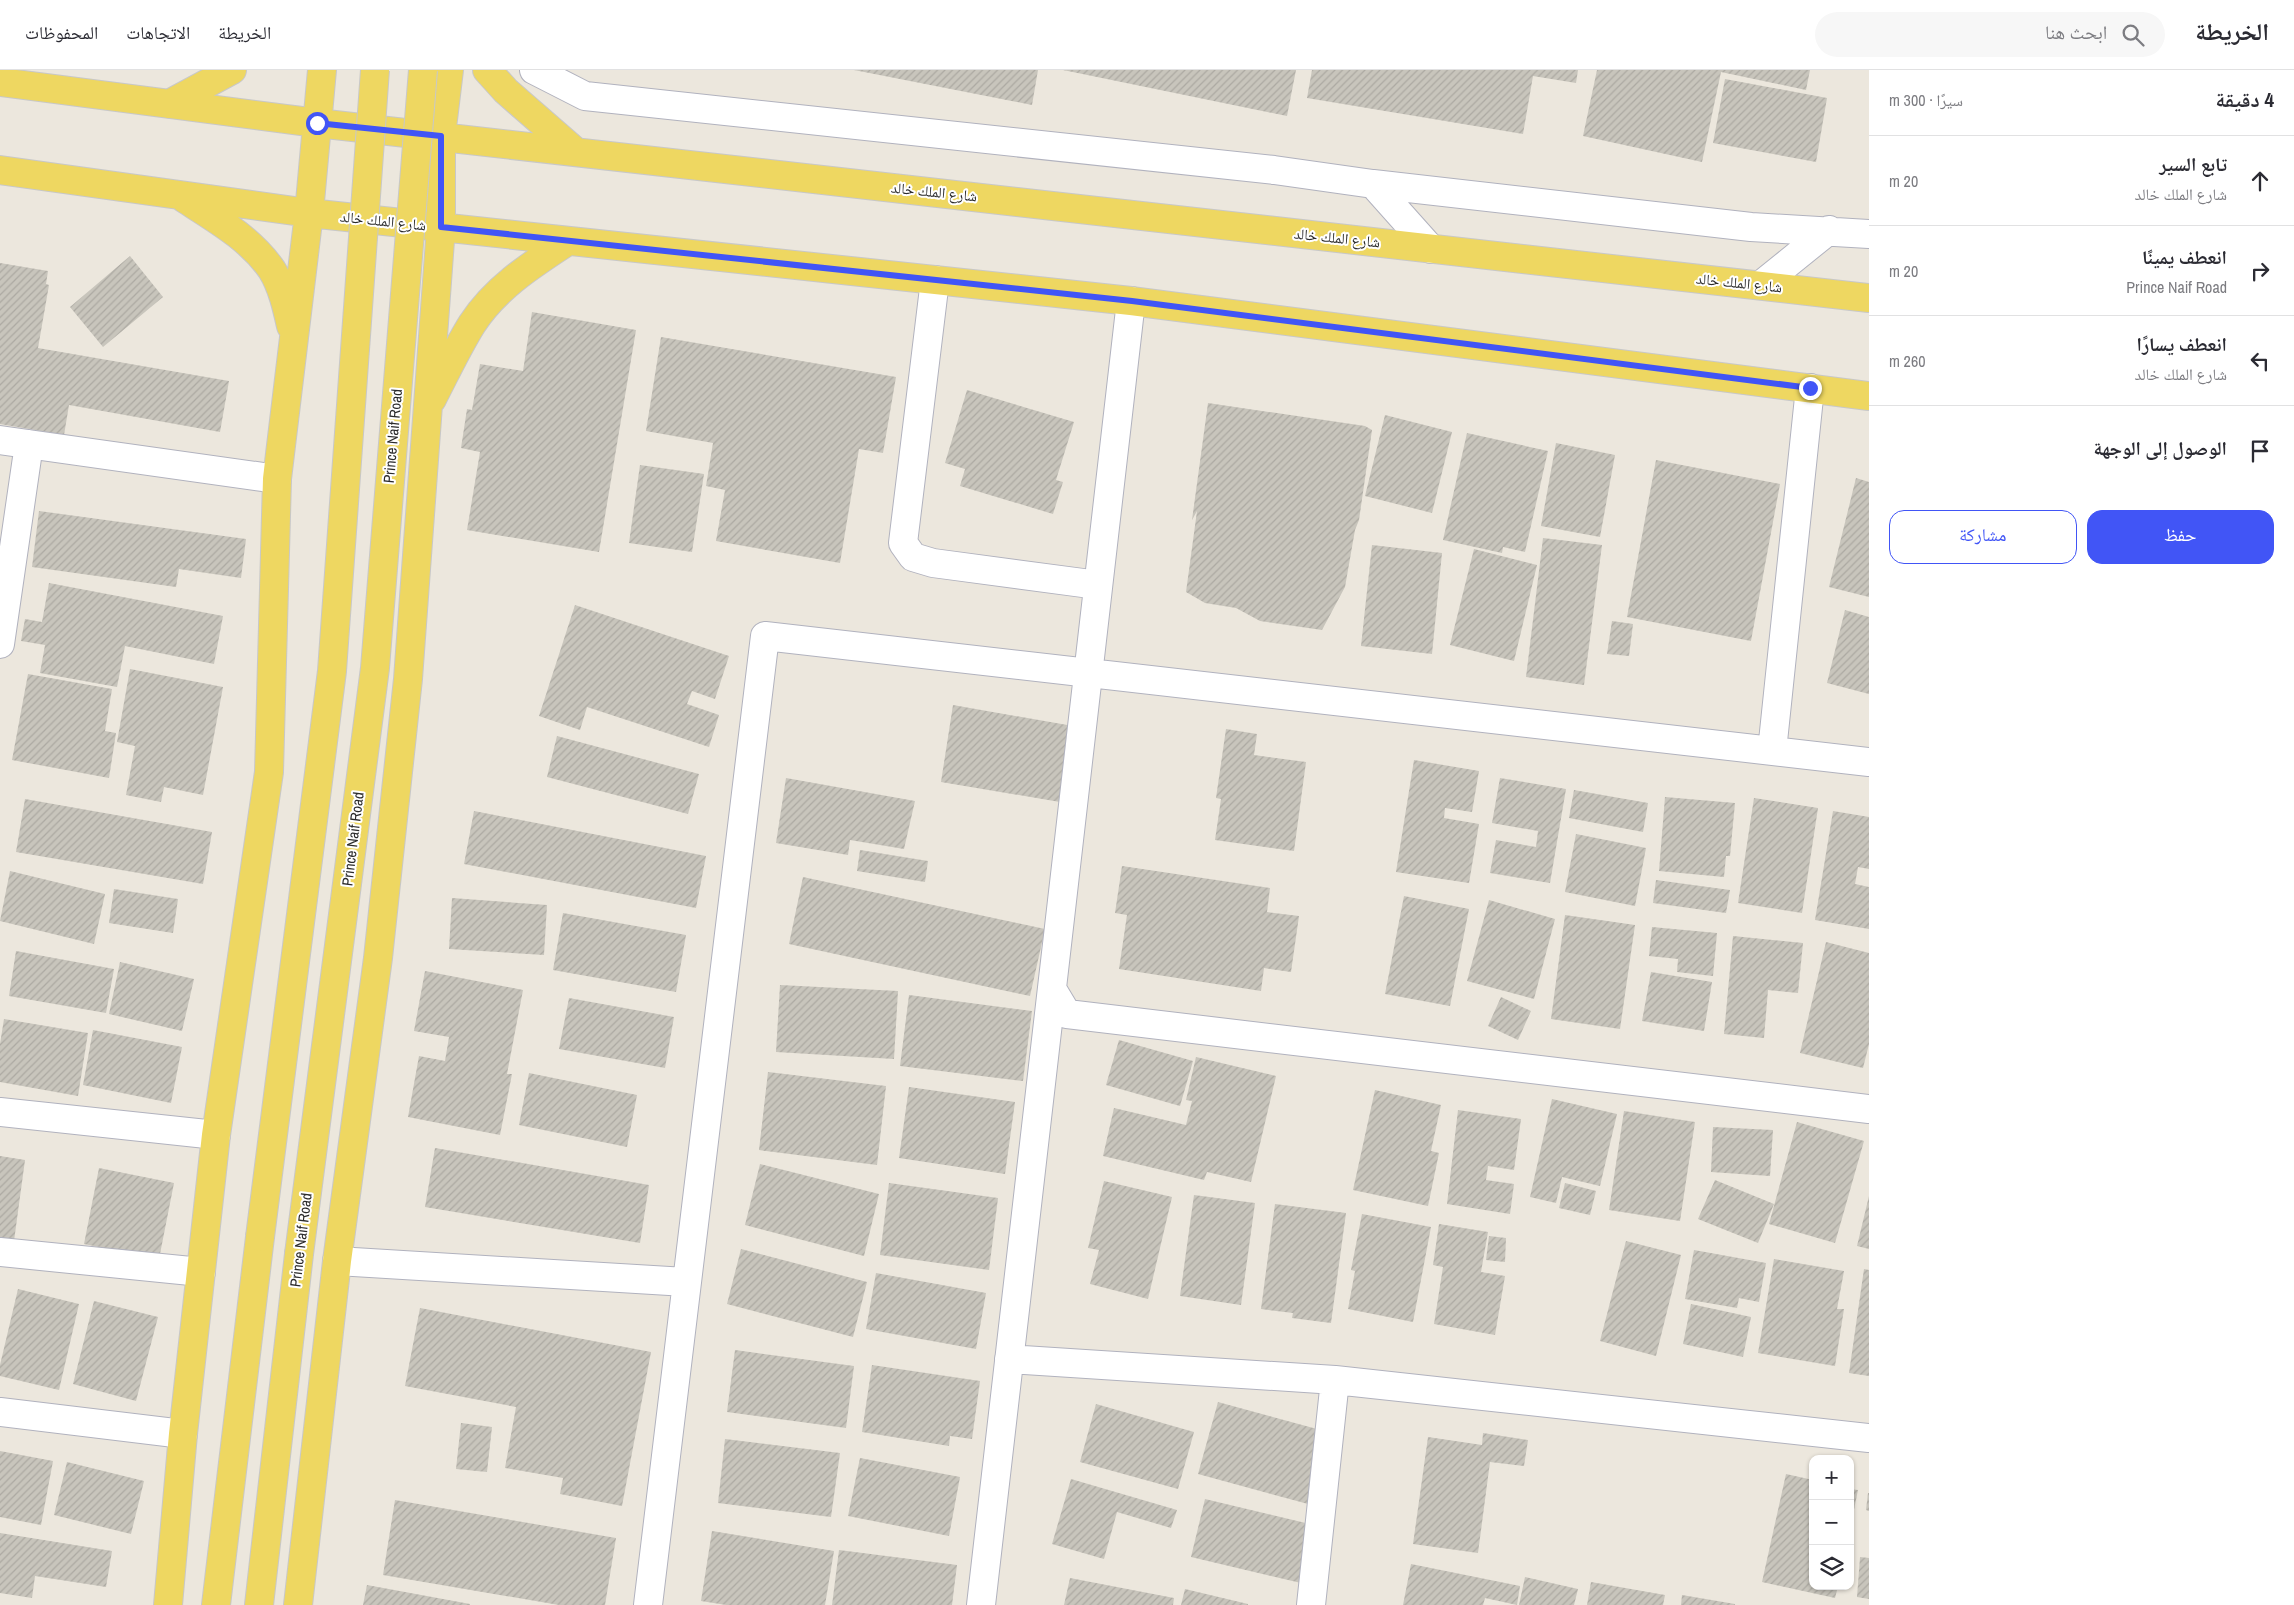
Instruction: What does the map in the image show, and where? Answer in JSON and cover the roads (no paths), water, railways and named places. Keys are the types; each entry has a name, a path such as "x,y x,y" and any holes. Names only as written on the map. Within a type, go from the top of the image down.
{"main road":[{"path":"169,104 232,70"},
{"path":"168,1605 183,1434 216,1135 269,772 278,478 309,213 322,70"},
{"path":"216,1605 260,1237 332,671 375,70"},
{"name":"Prince Naif Road","path":"259,1605 299,1254 375,668 423,70"},
{"path":"298,1605 337,1261 378,958 408,679 441,227 441,136 449,70"},
{"path":"487,70 506,92 576,152"},
{"name":"شارع الملك خالد","path":"0,82 317,123 1869,298"},
{"name":"شارع الملك خالد","path":"0,170 309,213 1132,301 1869,396"},
{"path":"180,195 248,242 272,271 285,302 294,338"},
{"path":"428,407 473,323 496,294 521,272 568,241"}],"street":[{"path":"534,70 585,96 1274,170 1373,184 1751,227 1829,230 1869,234"},
{"path":"1373,184 1431,248"},
{"path":"1761,286 1829,230"},
{"path":"935,280 903,543 913,557 933,563 1098,585"},
{"path":"981,1605 1132,301"},
{"path":"1772,751 1810,388"},
{"path":"0,440 278,478"},
{"path":"0,644 29,444"},
{"path":"648,1605 764,636 1869,762"},
{"path":"1052,989 1067,1014 1869,1108"},
{"path":"0,1112 216,1135"},
{"path":"0,1252 200,1272"},
{"path":"337,1261 686,1282"},
{"path":"1010,1359 1335,1380 1869,1438"},
{"path":"1311,1605 1335,1380"},
{"path":"0,1412 183,1434"}]}
